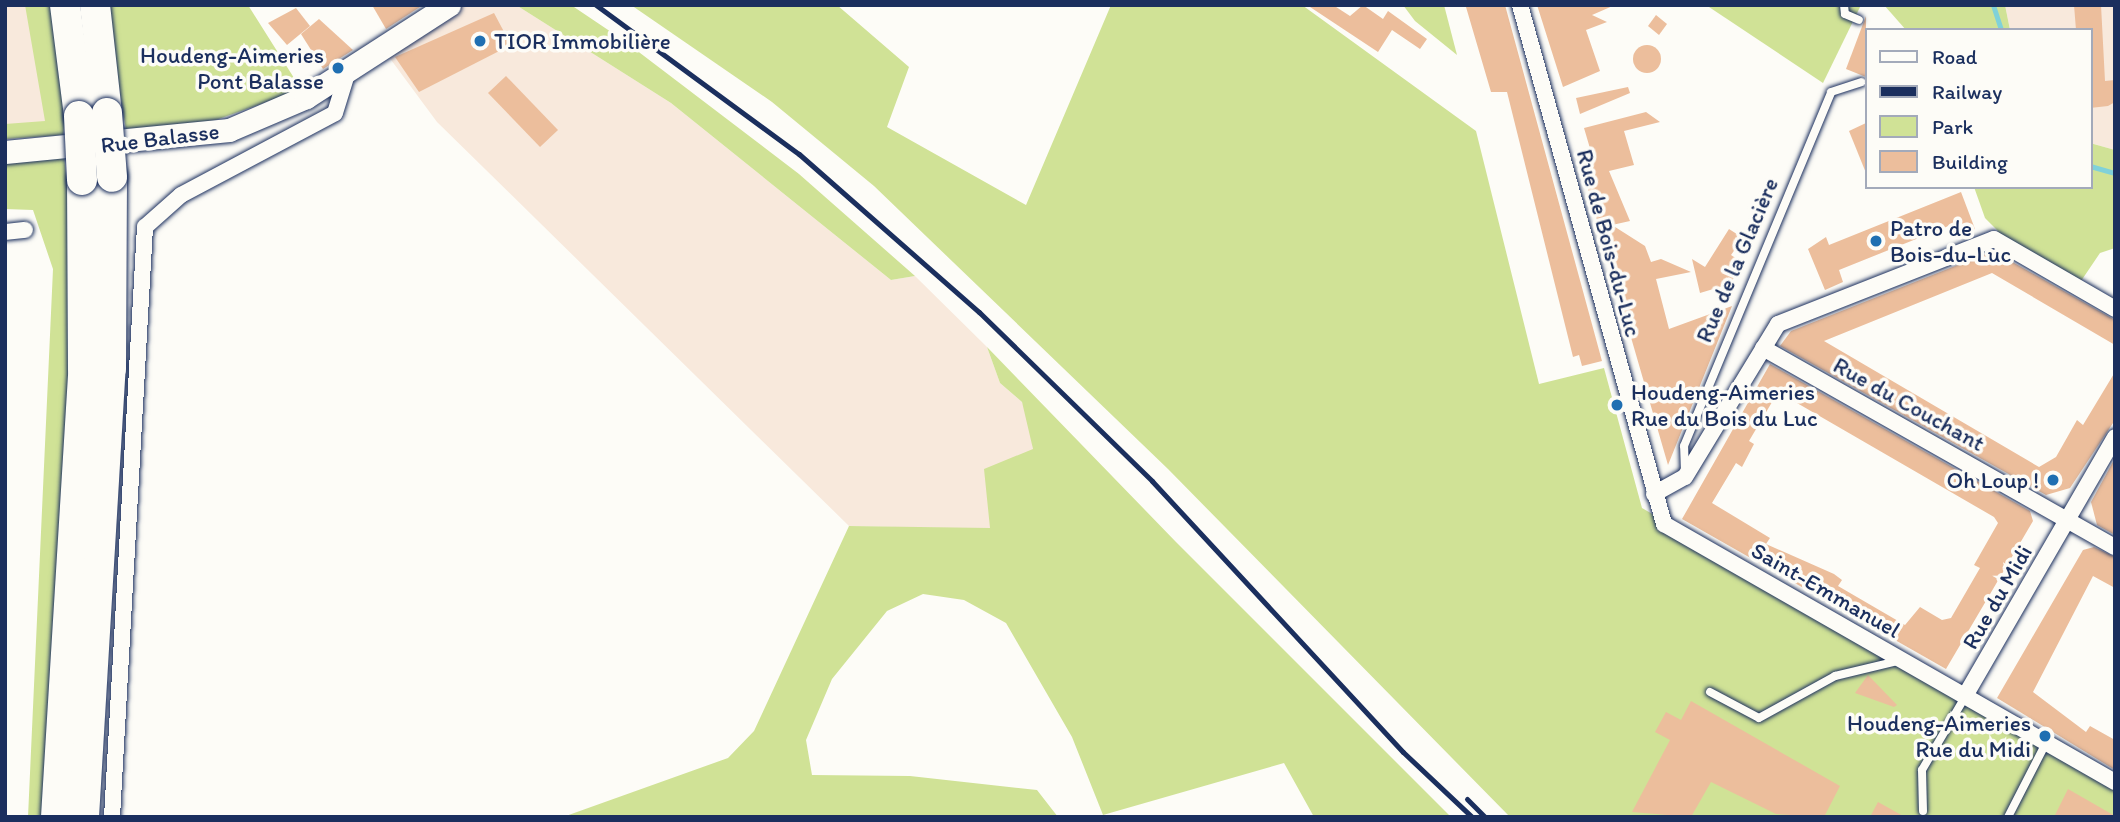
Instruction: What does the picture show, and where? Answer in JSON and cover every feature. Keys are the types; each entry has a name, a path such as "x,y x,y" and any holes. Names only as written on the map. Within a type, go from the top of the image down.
{"highway":[{"path":"65,5 112,177 111,369 84,817"},
{"path":"56,817 83,370 82,180 93,114 94,5"}],"street":[{"name":"Rue Balasse","path":"5,152 229,130 346,74 449,5"},
{"name":"Rue de Bois-du-Luc","path":"1520,5 1664,524"},
{"path":"112,817 145,227 181,195 335,113 346,74"},
{"path":"5,232 25,230"},
{"path":"1654,494 1685,477 1778,324 1994,239 2115,309"},
{"name":"Rue du Couchant","path":"1763,348 2115,547"},
{"name":"Rue du Midi","path":"1965,696 2069,521 2115,437"},
{"name":"Saint-Emmanuel","path":"1664,524 2115,782"}],"lane":[{"path":"1844,5 1845,14 1859,20"},
{"name":"Rue de la Glacière","path":"1685,477 1684,446 1831,92 1861,82"},
{"path":"1710,692 1759,718 1835,676 1902,660"},
{"path":"1923,811 1922,770 1965,696"},
{"path":"2008,817 2046,743"}],"shaded area":[{"path":"5,5 54,5 68,99 63,135 5,139"},
{"path":"449,5 516,5 671,103 891,280 915,276 987,347 1000,383 1022,402 1031,426 1033,450 990,529 849,526 437,122 383,49"},
{"path":"2005,5 2115,5 2115,150 2092,144 2092,28 2010,28"}],"green space":[{"path":"25,5 54,5 68,99 63,135 5,139 5,124 45,121"},
{"path":"106,5 248,5 306,97 272,100 210,122 126,130"},
{"path":"516,5 571,5 623,40 799,174 915,276 891,280 671,103"},
{"path":"631,5 837,5 909,67 887,127 1026,205 1111,5 1302,5 1476,131 1539,384 1604,368 1642,508 2115,782 2115,817 1510,817 1168,469 874,186 772,102"},
{"path":"1403,5 1444,5 1457,55 1415,21"},
{"path":"1706,5 1861,5 1823,83"},
{"path":"1884,5 2005,5 2010,28 1904,28"},
{"path":"2092,144 2115,150 2115,248 2100,253 2077,287 1994,239 1998,231 1985,218 1975,189 2092,189"},
{"path":"64,155 74,262 47,817 28,817 53,269 33,210 5,209 5,159"},
{"path":"987,347 1176,542 1451,817 1314,817 1284,763 1103,815 1072,737 1006,623 964,600 923,594 887,611 832,679 806,740 812,775 910,776 1037,790 1058,817 563,817 728,758 754,731 849,526 990,528 984,469 1033,449 1022,402 1000,383"}],"building":[{"path":"372,5 423,5 386,29"},
{"path":"1307,5 1333,5 1350,16 1363,5 1383,19 1388,11 1427,39 1420,49 1392,30 1378,52"},
{"path":"1505,5 1602,361 1582,366 1579,355 1573,357 1507,92 1491,92 1466,7"},
{"path":"1537,5 1615,5 1592,15 1607,22 1586,30 1600,71 1563,87"},
{"path":"2074,5 2101,5 2105,81 2115,80 2115,102 2108,106 2092,108 2092,28 2076,28"},
{"path":"296,8 310,26 287,45 268,23"},
{"path":"494,13 511,45 419,92 395,57"},
{"path":"1656,15 1667,24 1659,35 1648,26"},
{"path":"1866,16 1864,76 1846,69"},
{"path":"319,19 353,50 323,69 301,34"},
{"path":"1647,45 1657,49 1661,59 1657,69 1647,73 1637,69 1633,59 1637,49"},
{"path":"506,76 558,130 540,147 488,93"},
{"path":"1628,87 1630,93 1580,114 1576,98"},
{"path":"1646,112 1660,122 1624,131 1634,165 1609,171 1630,221 1612,225 1645,246 1651,262 1661,259 1691,272 1656,279 1669,329 1732,306 1668,465 1581,165 1594,162 1584,128"},
{"path":"1864,124 1864,168 1849,131"},
{"name":"Patro de Bois-du-Luc","path":"1961,192 1975,229 1956,237 1951,225 1839,270 1843,282 1825,290 1808,249 1826,237 1829,245"},
{"path":"1729,229 1743,238 1731,255 1743,263 1730,284 1700,293 1692,259 1705,267"},
{"path":"1993,251 2115,320 2115,345 1992,273 1824,341 2039,467 2056,457 2077,420 2083,425 2115,372 2115,420 2070,488 2046,495 1780,346 1791,331"},
{"path":"1770,364 2030,511 2033,521 1946,669 1682,519","holes":["1778,392 1994,517 1998,523 1974,565 1980,568 1951,618 1942,620 1920,607 1905,625 1838,586 1842,580 1834,574 1766,544 1770,538 1712,503 1736,463 1742,467 1754,444 1749,441"]},
{"path":"2115,458 2115,535 2097,525 2091,502"},
{"path":"2094,547 2115,557 2115,588 2093,576 2033,692 2086,732 2090,726 2115,740 2115,770 1997,698 2083,550"},
{"path":"1868,675 1897,705 1894,707 1855,693"},
{"path":"1691,701 1840,786 1824,817 1776,814 1711,782 1691,817 1632,812 1670,740 1655,732 1666,712 1681,720"},
{"path":"2068,789 2115,816 2115,817 2054,817"},
{"path":"1878,802 1905,817 1870,817"}],"waterway":[{"path":"1993,5 2000,28"},
{"path":"2092,167 2115,173"}],"railway":[{"path":"596,5 799,154 979,312 1152,481 1403,752 1472,817"},
{"path":"1467,799 1485,817"}],"place":[{"name":"TIOR Immobilière","path":"480,41"},
{"name":"Houdeng-Aimeries Pont Balasse","path":"338,68"},
{"name":"Patro de Bois-du-Luc","path":"1876,241"},
{"name":"Houdeng-Aimeries Rue du Bois du Luc","path":"1617,405"},
{"name":"Oh Loup !","path":"2053,480"},
{"name":"Houdeng-Aimeries Rue du Midi","path":"2045,736"}]}
